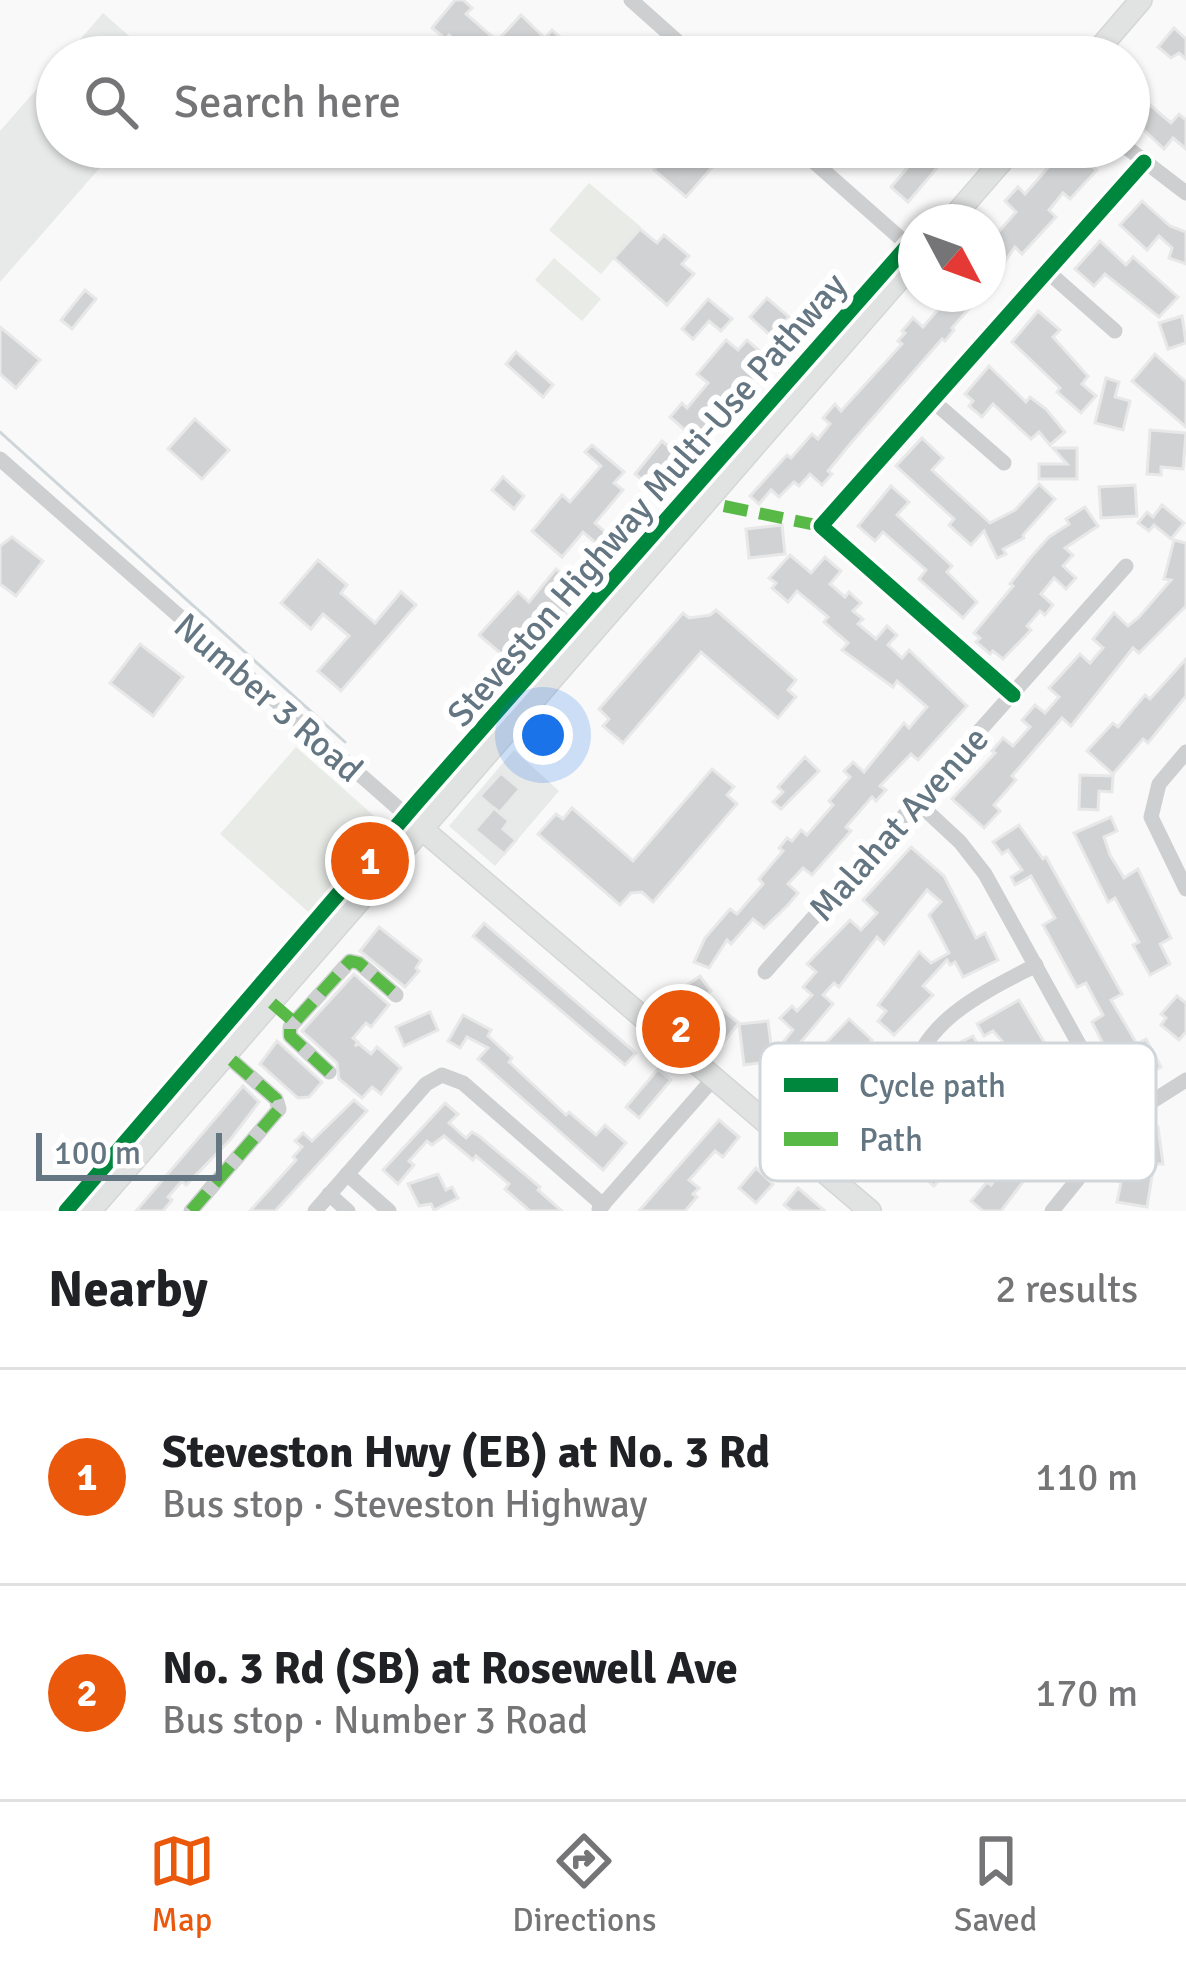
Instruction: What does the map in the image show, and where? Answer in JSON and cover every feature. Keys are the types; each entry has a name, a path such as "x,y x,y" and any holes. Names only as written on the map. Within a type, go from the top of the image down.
{"main road":[{"path":"1110,36 1141,0"},
{"path":"965,204 996,168"},
{"path":"90,1211 898,277"},
{"name":"Number 3 Road","path":"422,829 760,1117"},
{"name":"Number 3 Road","path":"835,1181 870,1211"}],"street":[{"path":"631,0 671,36"},
{"path":"1150,167 1186,194"},
{"path":"820,168 898,240"},
{"path":"1013,695 821,526 1139,168"},
{"path":"1048,272 1115,332"},
{"path":"933,401 1004,463"},
{"name":"Number 3 Road","path":"0,459 422,829"},
{"name":"Malahat Avenue","path":"765,972 1126,566"},
{"path":"1186,752 1160,784 1151,817 1186,889"},
{"path":"917,802 971,856 1081,1043"},
{"path":"329,1072 290,1036 294,1022 350,961 359,963 396,995"},
{"path":"927,1043 954,1012 1036,965"},
{"path":"272,1003 294,1022"},
{"path":"191,1211 279,1109 276,1099 226,1055"},
{"path":"315,1211 426,1084 442,1075 463,1083 600,1208 714,1078"},
{"path":"1156,1099 1186,1081"},
{"path":"347,1174 389,1211"},
{"path":"1052,1211 1074,1181"},
{"path":"329,1194 348,1211"}],"shaded area":[{"path":"103,13 129,36 83,36"},
{"path":"36,90 36,168 100,168 0,282 0,131"},
{"path":"589,183 641,227 601,274 549,230"},
{"path":"554,258 601,299 582,321 535,280"},
{"path":"296,747 389,829 314,917 220,834"},
{"path":"514,750 559,791 495,866 449,826"}],"building":[{"path":"455,0 463,0 472,8 466,14 491,36 442,36 432,28"},
{"path":"521,15 543,36 502,36"},
{"path":"1174,28 1186,39 1186,59 1179,53 1171,58 1158,47"},
{"path":"1150,105 1171,123 1179,114 1186,120 1186,149 1173,138 1164,149 1150,136"},
{"path":"656,168 711,168 686,197"},
{"path":"907,168 937,168 908,202 891,187"},
{"path":"1048,168 1097,170 1070,199 1063,193 1049,210 1056,217 1022,254 1015,247 1006,260 1006,223 1016,212 1005,201 1018,187 1025,194"},
{"path":"1142,201 1170,226 1186,232 1186,264 1169,258 1172,248 1159,236 1147,250 1120,225"},
{"path":"640,229 657,243 664,235 689,256 682,264 694,274 667,305 614,258"},
{"path":"1100,241 1126,265 1133,257 1178,297 1159,317 1105,274 1094,286 1075,269"},
{"path":"85,290 96,299 72,329 61,320"},
{"path":"767,298 789,317 771,336 750,317"},
{"path":"708,299 732,319 721,331 709,321 693,339 682,329"},
{"path":"1038,311 1060,330 1053,337 1088,376 1082,384 1096,396 1081,413 1012,342"},
{"path":"936,312 966,312 851,443 822,485 810,474 779,497 771,490 759,504 750,496 812,434 818,439 830,424 823,418 835,404 841,411 902,344 898,341 902,331 913,318 923,327"},
{"path":"1182,316 1186,343 1168,349 1159,323"},
{"path":"0,327 40,360 16,388 0,374"},
{"path":"726,340 738,350 747,340 769,359 750,382 759,389 747,402 739,396 701,444 670,417 682,403 687,408 708,383 697,374"},
{"path":"516,352 553,385 543,397 506,364"},
{"path":"1155,354 1186,382 1186,427 1132,381"},
{"path":"989,366 1026,402 1030,397 1046,409 1065,432 1050,445 1039,432 1031,439 993,404 982,417 969,406 973,401 965,394"},
{"path":"1106,378 1119,382 1115,397 1130,401 1123,430 1095,423"},
{"path":"195,419 229,450 202,479 168,449"},
{"path":"1150,430 1186,433 1183,469 1161,467 1161,475 1147,474"},
{"path":"922,438 943,458 932,470 990,523 1015,510 1039,484 1055,499 1024,538 1003,549 1006,554 997,558 984,531 971,545 949,525 954,519 896,466"},
{"path":"662,441 685,461 658,493 635,474"},
{"path":"592,445 624,472 614,483 623,490 595,523 612,538 602,548 583,532 562,557 532,531 562,495 570,502 601,466 585,452"},
{"path":"1053,448 1077,448 1077,479 1039,479 1039,464 1067,464"},
{"path":"503,477 524,496 514,509 492,490"},
{"path":"1135,485 1137,516 1101,518 1099,487"},
{"path":"891,486 909,502 897,515 952,566 947,572 977,602 963,618 919,579 926,570 883,532 875,541 858,526"},
{"path":"1162,505 1184,523 1171,539 1154,525 1149,531 1138,523 1147,512 1153,517"},
{"path":"1085,507 1098,526 1065,548 1073,555 1063,566 1076,578 1066,589 1054,578 1041,594 1053,605 1045,615 1040,611 1027,626 1031,630 1003,659 993,651 990,654 976,642 980,638 974,633 1031,557 1069,524 1066,519"},
{"path":"782,525 785,554 749,558 746,529"},
{"path":"12,537 43,561 16,596 0,584 0,546"},
{"path":"1174,540 1186,543 1186,606 1139,653 1133,648 1071,726 1062,718 1012,776 1016,780 994,805 1000,811 984,828 952,799 1003,738 1013,746 1030,727 1022,720 1035,705 1045,713 1059,697 1049,688 1080,654 1090,663 1103,648 1093,639 1114,613 1128,626 1171,580 1164,579"},
{"path":"790,555 811,573 825,557 841,571 830,584 861,603 853,611 863,619 858,624 876,639 887,626 897,635 888,645 902,658 909,650 967,706 918,760 911,754 880,786 886,790 876,801 872,797 846,827 851,831 812,875 803,868 788,884 798,893 788,905 764,928 753,919 731,944 727,940 709,968 694,962 705,938 730,909 737,914 763,884 759,879 783,851 779,848 787,838 792,841 801,830 807,835 850,777 844,771 853,762 864,772 904,723 909,728 927,707 897,681 893,687 842,650 848,643 824,622 828,617 797,591 788,602 772,588 776,583 769,578"},
{"path":"318,560 347,585 341,593 375,623 401,592 416,605 341,691 318,671 349,636 323,614 311,629 281,603"},
{"path":"556,569 584,592 561,620 554,614 512,663 479,635 518,592 529,602"},
{"path":"716,610 796,680 788,690 796,697 778,718 701,652 623,743 603,726 609,719 599,709 683,613 689,618"},
{"path":"140,644 183,677 153,716 110,683"},
{"path":"1186,659 1186,696 1148,743 1143,739 1113,774 1087,751 1113,723 1118,727 1145,695 1150,699"},
{"path":"805,757 819,771 781,809 773,802 783,792 778,787"},
{"path":"712,769 734,787 727,795 737,804 653,902 642,892 631,893 620,905 538,834 556,814 563,819 572,808 633,861"},
{"path":"501,773 520,789 499,813 480,796"},
{"path":"1080,775 1113,776 1112,792 1099,791 1098,810 1079,809"},
{"path":"494,808 509,821 503,829 516,840 504,854 475,830"},
{"path":"1111,817 1117,831 1104,837 1110,855 1124,878 1138,869 1171,938 1160,944 1170,964 1150,975 1133,945 1139,942 1115,898 1108,902 1074,833"},
{"path":"1019,825 1046,857 1122,994 1111,1000 1136,1043 1103,1043 1092,1022 1103,1015 1086,983 1077,987 1043,925 1055,918 1031,876 1015,885 1011,877 1022,870 1008,850 1002,854 993,842"},
{"path":"911,847 944,876 976,938 985,933 998,960 963,977 955,962 950,965 947,960 923,986 933,995 894,1035 878,1021 886,1011 878,1005 919,952 931,963 949,953 929,915 941,902 927,890 884,944 877,937 839,987 834,983 823,995 833,1004 800,1043 786,1043 793,1030 780,1018 792,1006 797,1011 812,995 803,987 816,972 807,964 850,920 861,930 877,913 863,900"},
{"path":"484,923 636,1053 625,1065 473,936"},
{"path":"379,927 421,960 419,971 405,987 360,951"},
{"path":"354,974 389,1005 371,1027 366,1023 353,1038 358,1042 355,1046 371,1054 377,1047 401,1068 381,1094 372,1087 362,1098 339,1079 337,1063 302,1031"},
{"path":"700,976 711,991 704,996 710,1001 688,1017 672,995"},
{"path":"1177,996 1186,1003 1186,1032 1179,1040 1161,1025 1166,1018 1161,1014"},
{"path":"1019,1000 1045,1043 1003,1043 993,1031 984,1036 977,1024"},
{"path":"717,1006 739,1023 719,1048 698,1032"},
{"path":"430,1012 438,1030 404,1046 396,1027"},
{"path":"463,1015 491,1030 488,1036 512,1058 509,1062 566,1115 569,1112 596,1135 605,1125 626,1143 603,1170 478,1059 488,1048 467,1037 460,1048 448,1041"},
{"path":"849,1019 872,1040 869,1043 826,1043"},
{"path":"768,1021 771,1043 760,1043 760,1063 744,1065 739,1024"},
{"path":"277,1041 322,1082 309,1097 298,1098 260,1064"},
{"path":"658,1069 671,1080 639,1118 626,1107"},
{"path":"243,1086 259,1102 230,1140 186,1185 182,1181 163,1211 136,1211"},
{"path":"354,1100 367,1111 275,1211 250,1211 296,1160 293,1157 302,1147 295,1141 303,1133 312,1141"},
{"path":"445,1103 458,1114 449,1123 466,1138 472,1132 479,1136 562,1211 530,1211 505,1189 509,1184 444,1136 432,1145 427,1141 409,1161 414,1165 398,1184 383,1170"},
{"path":"719,1120 739,1137 723,1157 715,1151 689,1180 699,1188 685,1211 639,1211"},
{"path":"1158,1127 1163,1164 1156,1164"},
{"path":"756,1168 760,1181 773,1184 756,1203 739,1188"},
{"path":"438,1174 446,1190 452,1187 458,1198 434,1210 431,1204 419,1206 408,1184"},
{"path":"994,1181 1024,1181 1001,1211 983,1211 971,1201 987,1182"},
{"path":"1115,1181 1151,1181 1147,1207 1117,1202 1121,1182"},
{"path":"798,1188 825,1211 792,1211 784,1205"}],"waterway":[{"path":"0,432 345,742"}],"marked path":[{"path":"724,506 821,526"},
{"path":"329,1072 290,1036 290,1027 350,961 359,963 396,995"},
{"path":"272,1003 294,1022"},
{"path":"191,1211 279,1109 276,1099 226,1055"}],"cycle path":[{"path":"1013,695 821,526 1139,168"},
{"name":"Steveston Highway Multi-Use Pathway","path":"66,1211 419,800 898,256"}],"place":[{"name":"Steveston Hwy (EB) at No. 3 Rd","path":"370,861"},
{"name":"No. 3 Rd (SB) at Rosewell Ave","path":"681,1029"}]}
